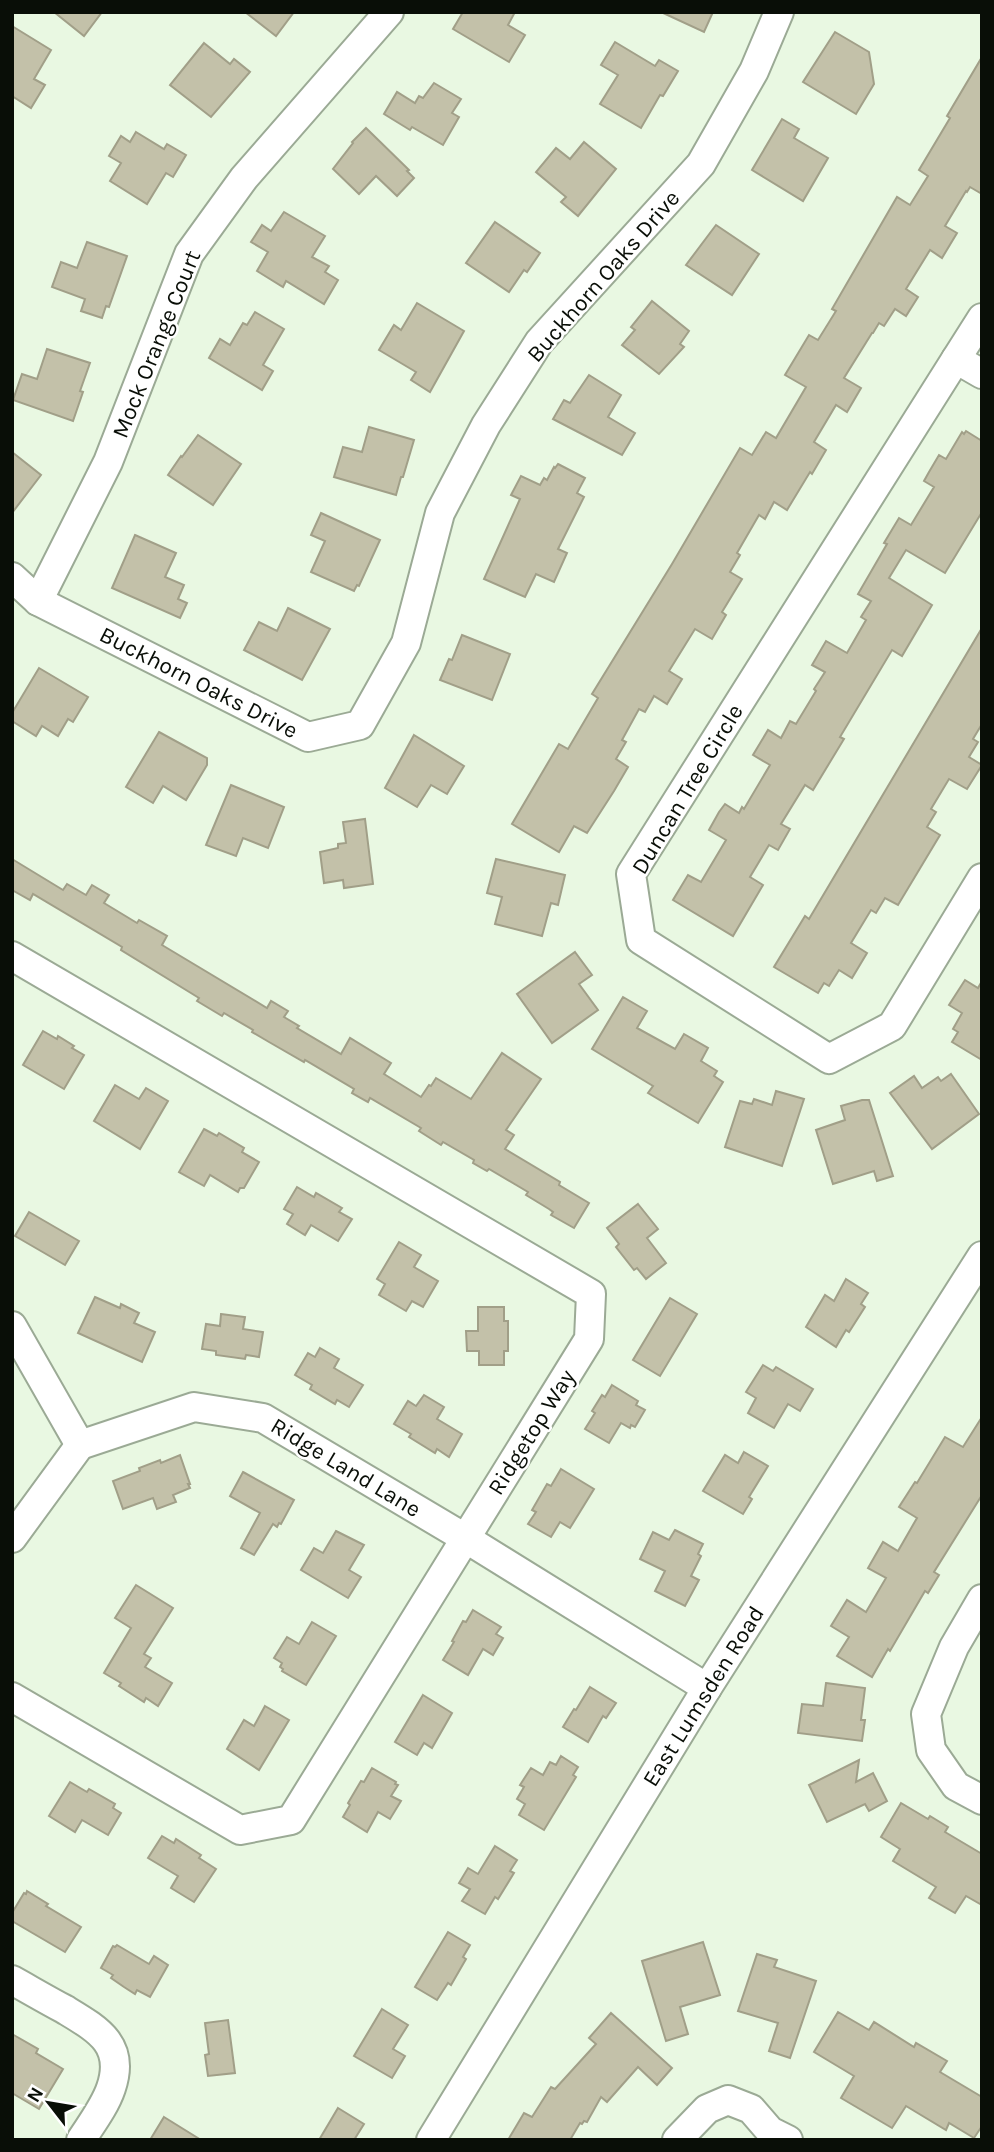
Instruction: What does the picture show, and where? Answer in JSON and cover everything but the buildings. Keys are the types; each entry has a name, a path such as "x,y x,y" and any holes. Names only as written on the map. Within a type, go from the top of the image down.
{"street":[{"name":"Mock Orange Court","path":"38,601 108,462 189,254 244,178 389,12"},
{"name":"Buckhorn Oaks Drive","path":"12,577 38,601 308,737 360,724 406,643 439,513 486,425 539,342 701,164 754,71 779,12"},
{"name":"Duncan Tree Circle","path":"982,318 631,874 641,940 829,1059 892,1027 982,878"},
{"path":"956,359 982,374"},
{"name":"Ridgetop Way","path":"12,956 591,1294 589,1339 291,1820 240,1830 12,1697"},
{"name":"East Lumsden Road","path":"431,2140 707,1688 982,1256"},
{"path":"12,1326 80,1445 12,1538"},
{"name":"Ridge Land Lane","path":"80,1445 194,1407 263,1418 465,1538 707,1688"},
{"path":"982,1599 954,1647 926,1714 932,1750 956,1786 982,1800"},
{"path":"12,1980 94,2027 112,2048 115,2066 112,2087 82,2140"},
{"path":"677,2140 707,2109 728,2100 751,2109 770,2131 788,2140"}]}
